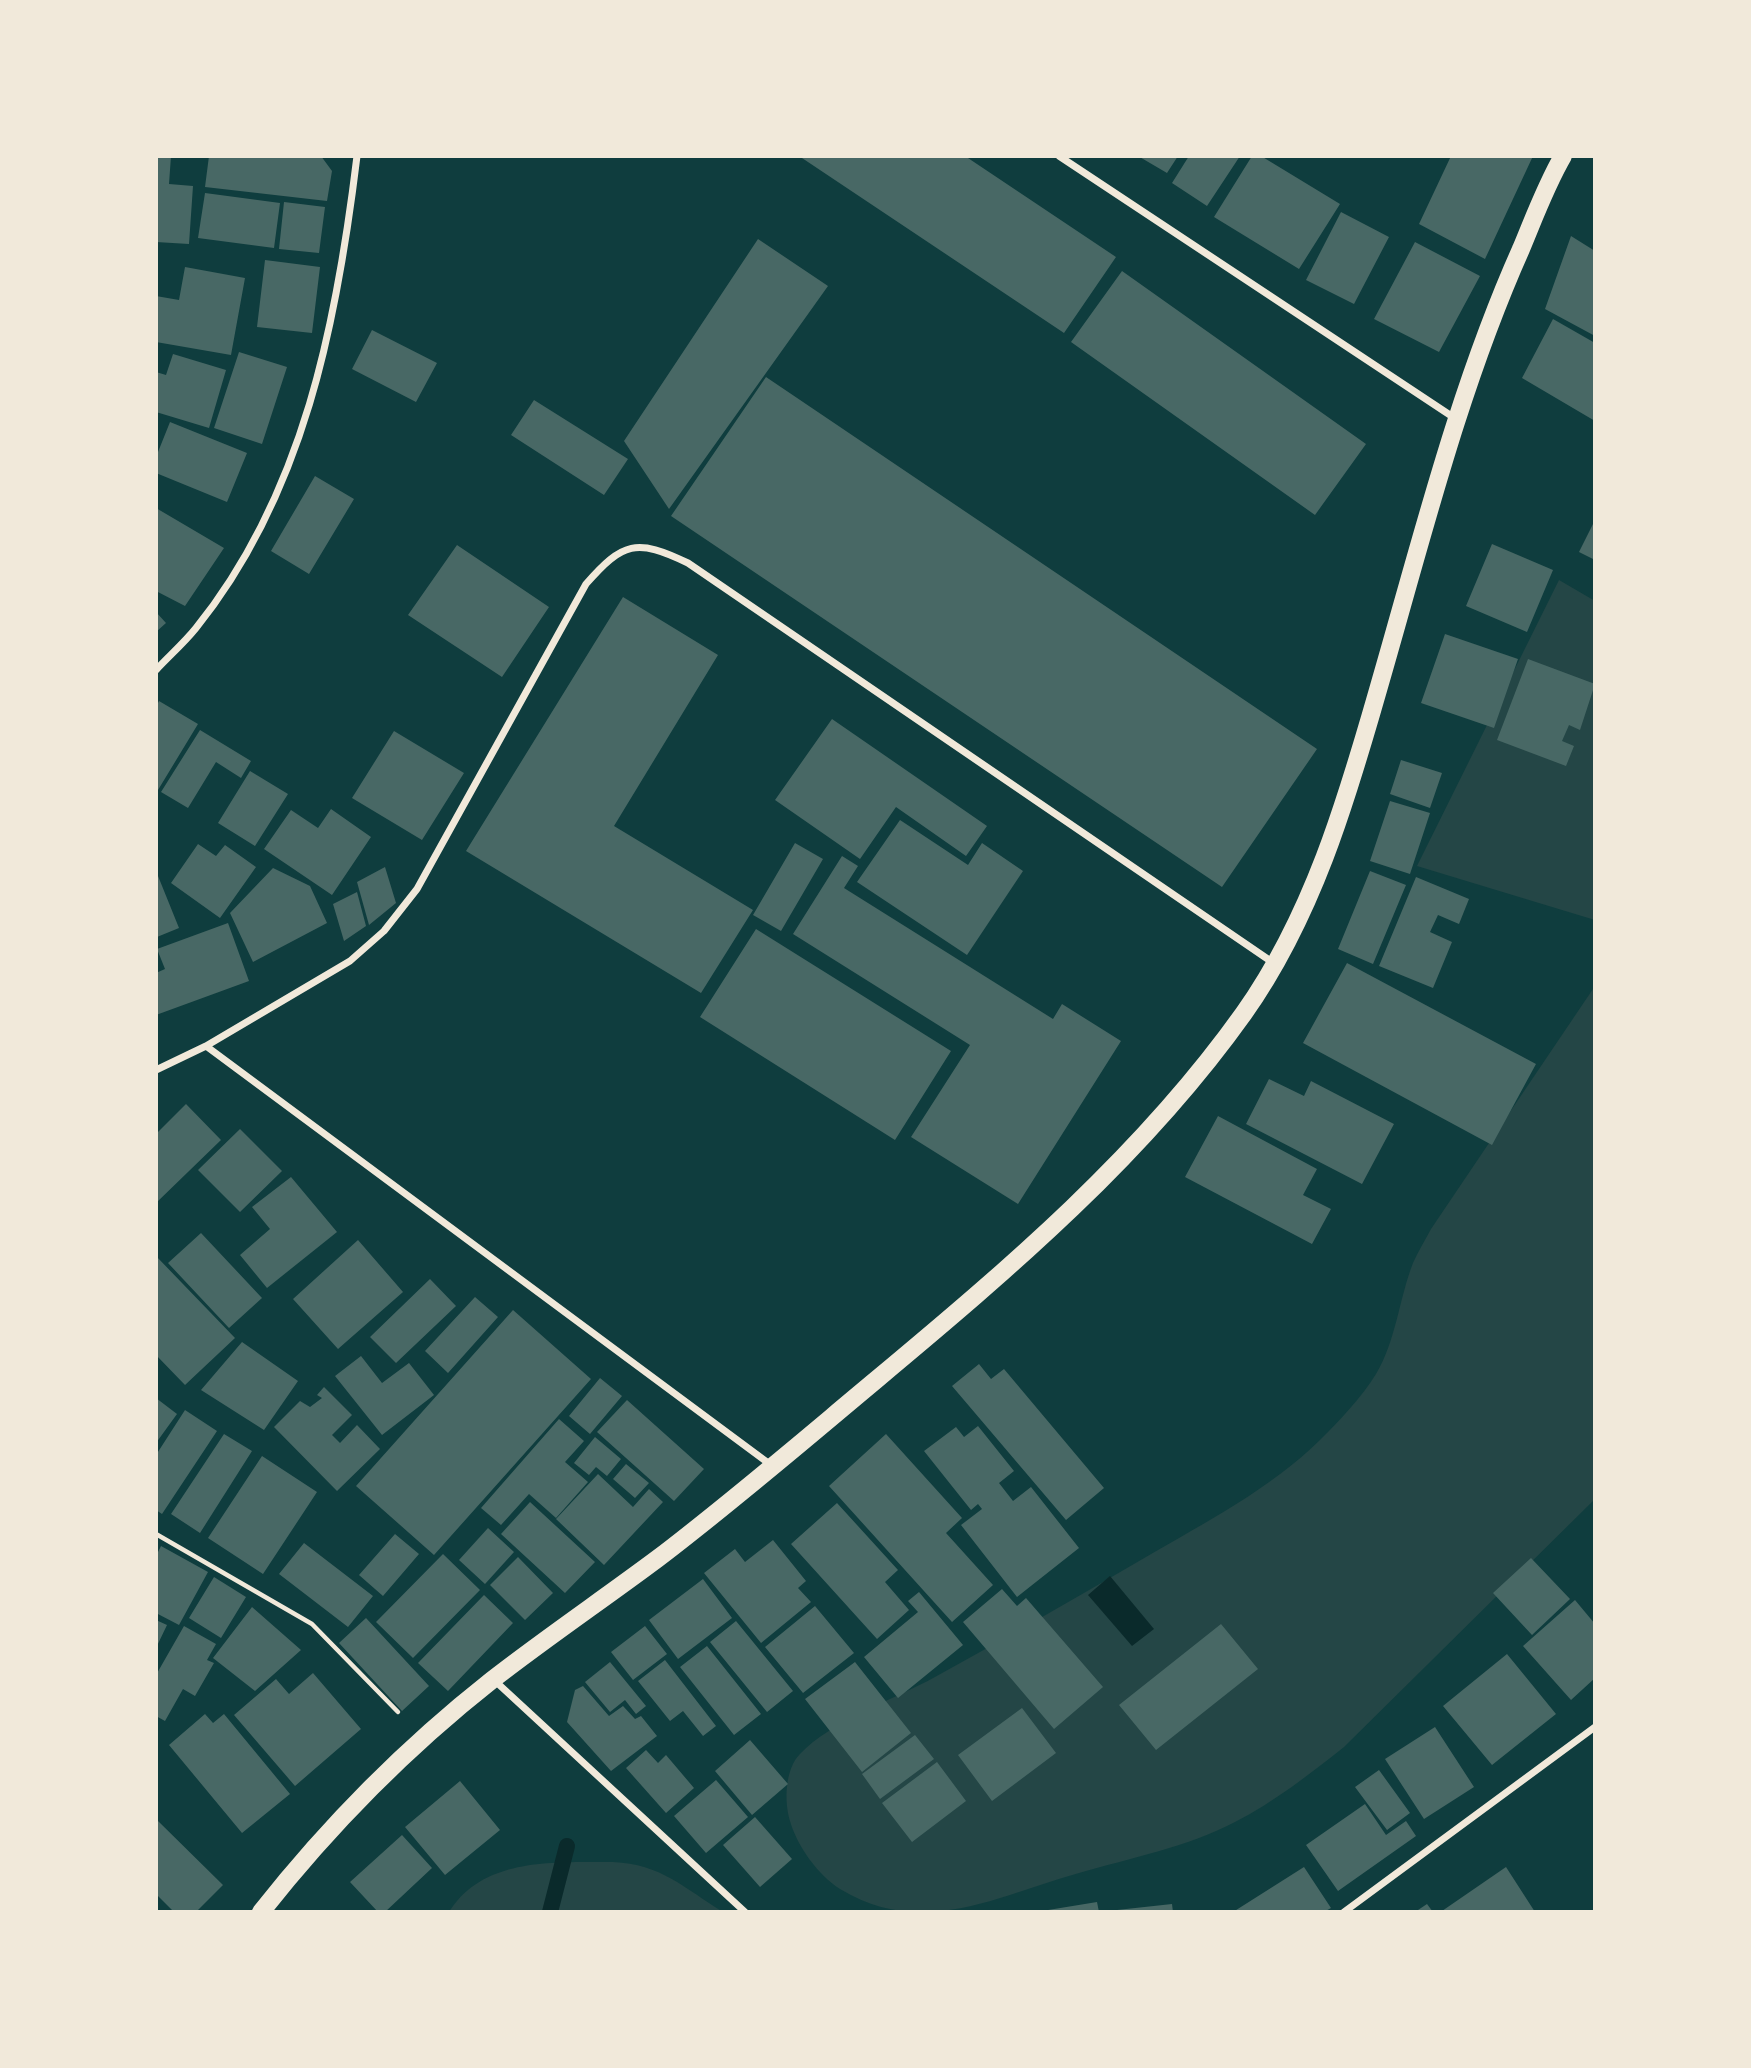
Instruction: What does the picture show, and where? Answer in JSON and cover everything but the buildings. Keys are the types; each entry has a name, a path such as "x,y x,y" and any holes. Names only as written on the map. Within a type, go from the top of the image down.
{"main road":[{"path":"261,1912 297,1867 424,1737 493,1679 661,1556 1045,1237 1197,1074 1276,965 1330,845 1359,759 1456,419 1502,293 1563,156"}],"street":[{"path":"156,670 196,629 241,564 273,503 311,406 338,294 357,156"},
{"path":"1059,156 1456,419"},
{"path":"156,1070 206,1046 350,961 384,931 418,889 586,584 610,556 627,549 645,547 660,550 688,563 1276,965"},
{"path":"206,1046 772,1466"},
{"path":"493,1679 682,1858 745,1912"},
{"path":"1343,1912 1595,1727"}],"path":[{"path":"156,1534 312,1624 424,1737"}],"shaded area":[{"path":"1559,580 1595,601 1595,920 1417,866"},
{"path":"1595,986 1595,1499 1344,1747 1278,1797 1235,1822 1178,1845 959,1908 930,1912 900,1911 870,1904 832,1883 816,1868 803,1850 790,1821 787,1786 791,1768 800,1754 813,1742 846,1721 962,1662 1214,1518 1280,1474 1320,1440 1357,1400 1383,1361 1413,1263 1431,1229"},
{"path":"1110,1576 1154,1629 1132,1646 1088,1595"},
{"path":"613,1862 659,1872 723,1912 449,1912 463,1894 481,1881 501,1872 545,1863"}],"waterway":[{"path":"550,1912 567,1846"}]}
